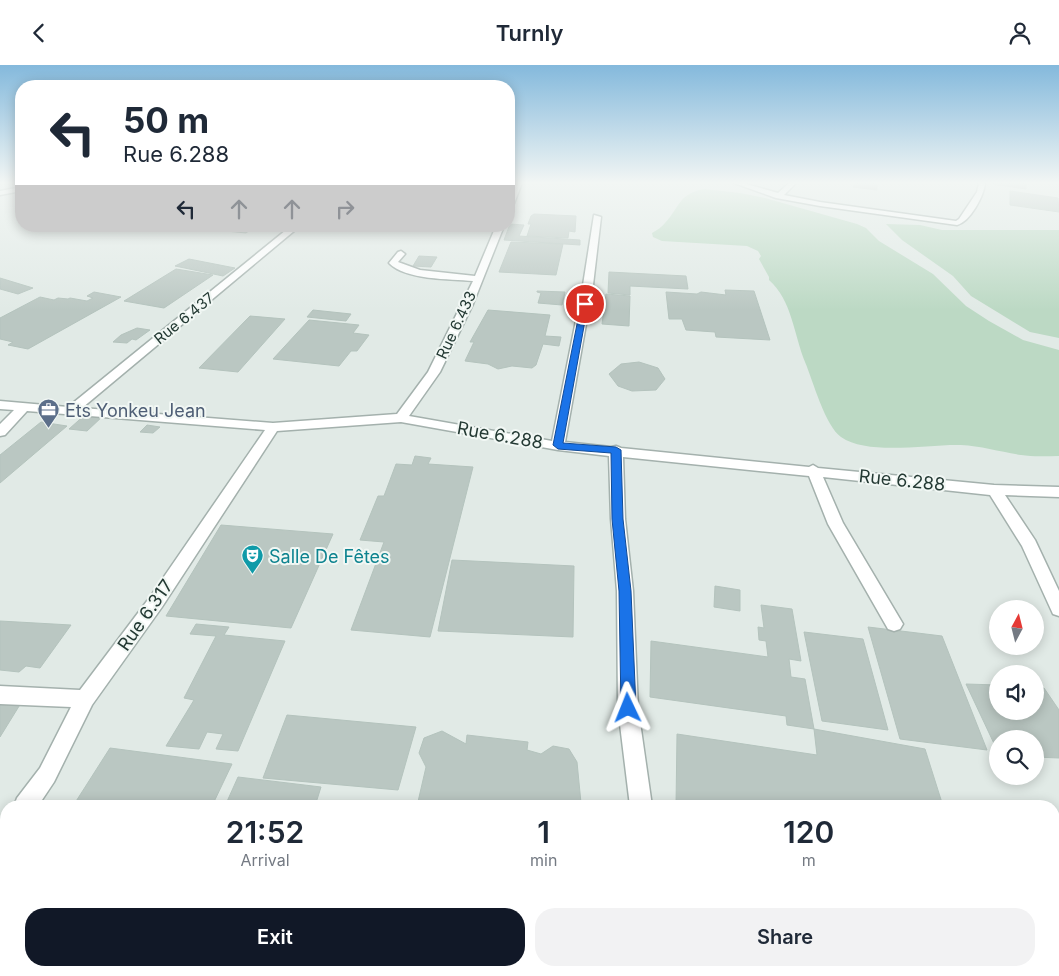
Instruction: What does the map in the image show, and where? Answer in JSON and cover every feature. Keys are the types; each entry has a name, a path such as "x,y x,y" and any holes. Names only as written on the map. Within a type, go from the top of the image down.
{"street":[{"path":"558,445 588,285 596,226"},
{"name":"Rue 6.437","path":"72,411 289,232"},
{"name":"Rue 6.433","path":"401,418 434,373 468,304 497,232"},
{"path":"401,254 393,263 398,267 414,271 477,279"},
{"name":"Rue 6.288","path":"0,405 273,427 401,418 558,445 994,489 1059,492"},
{"path":"0,432 24,407"},
{"name":"Rue 6.317","path":"29,800 47,775 85,699 156,602 273,427"},
{"path":"616,450 618,519 625,591 628,708 640,800"},
{"path":"813,471 836,524 894,624"},
{"path":"994,489 1028,544 1059,609"},
{"path":"0,695 85,699"}],"green space":[{"path":"662,226 860,226 866,228 879,241 933,274 966,306 989,321 1023,340 1059,350 1059,456 1026,456 961,445 882,448 853,443 841,437 835,431 825,413 801,352 788,308 777,288 769,280 759,259 761,256 758,251 747,246 662,241 653,237 652,233"},
{"path":"888,226 922,226 942,230 1059,230 1059,338 1030,332 971,296 953,276 902,240"}],"building":[{"path":"515,226 524,226 519,236 580,240 580,245 504,240 507,232 515,232"},
{"path":"530,226 575,226 575,232 569,231 568,238 527,236"},
{"path":"511,242 563,244 556,275 499,272"},
{"path":"419,256 437,257 431,267 413,266"},
{"path":"189,259 235,268 223,276 175,266"},
{"path":"176,269 213,275 164,308 124,301"},
{"path":"609,272 686,276 688,289 630,286 630,295 608,293"},
{"path":"0,278 33,288 18,294 0,289"},
{"path":"725,290 754,291 770,340 716,337 715,332 686,330 682,319 669,319 666,292 697,294 701,292 726,295"},
{"path":"537,291 565,292 562,305 538,303 541,293"},
{"path":"94,292 121,297 28,349 8,345 13,342 0,339 0,318 40,297 54,300 70,298 87,301 93,298 87,296"},
{"path":"606,294 630,296 629,326 602,324"},
{"path":"313,310 351,314 346,321 307,317"},
{"path":"488,310 550,315 545,336 561,337 559,346 543,344 536,365 532,368 512,366 498,369 488,364 465,361 474,342 470,342"},
{"path":"250,316 285,319 238,372 199,368"},
{"path":"309,320 359,325 353,333 369,335 357,351 351,351 339,366 273,359"},
{"path":"137,328 150,330 136,340 132,339 127,343 113,342 121,335"},
{"path":"639,362 658,368 665,379 656,390 632,391 618,386 609,374 621,364"},
{"path":"87,413 104,415 87,431 69,429"},
{"path":"41,422 67,426 0,483 0,455"},
{"path":"147,425 160,427 153,433 140,432"},
{"path":"415,456 431,458 428,464 473,467 430,637 351,630 384,542 360,540 378,496 384,496 396,464 412,465"},
{"name":"Salle De Fêtes","path":"221,525 333,534 291,628 166,616"},
{"path":"452,560 574,566 573,637 438,631"},
{"path":"715,586 740,590 740,611 714,607"},
{"path":"761,605 792,609 801,661 789,659 791,677 805,679 814,729 787,725 786,716 650,697 651,641 768,657 766,641 759,640 758,627 764,628"},
{"path":"0,621 71,625 40,668 26,666 19,672 0,670"},
{"path":"196,624 229,627 224,635 285,641 238,751 216,749 223,734 207,732 199,749 166,746 194,700 184,698 216,636 190,634"},
{"path":"868,627 942,636 987,750 900,739"},
{"path":"804,632 863,639 888,730 822,721"},
{"path":"966,684 989,685 989,720 1044,720 1044,688 1059,710 1059,758 1044,757 1044,730 989,730 989,733"},
{"path":"0,703 21,703 0,737"},
{"path":"287,715 416,727 398,790 263,778"},
{"path":"814,729 925,749 941,800 676,800 677,734 817,755"},
{"path":"442,731 466,744 467,735 528,742 527,750 541,754 553,746 569,749 577,762 581,800 418,800 426,767 419,753 424,738"},
{"path":"110,748 232,764 215,800 77,800"},
{"path":"238,777 321,787 317,800 228,800"}],"place":[{"name":"Ets Yonkeu Jean","path":"49,429"},
{"name":"Salle De Fêtes","path":"253,575"}],"route":[{"path":"585,304 558,445 616,450 618,519 625,591 628,708"}]}
